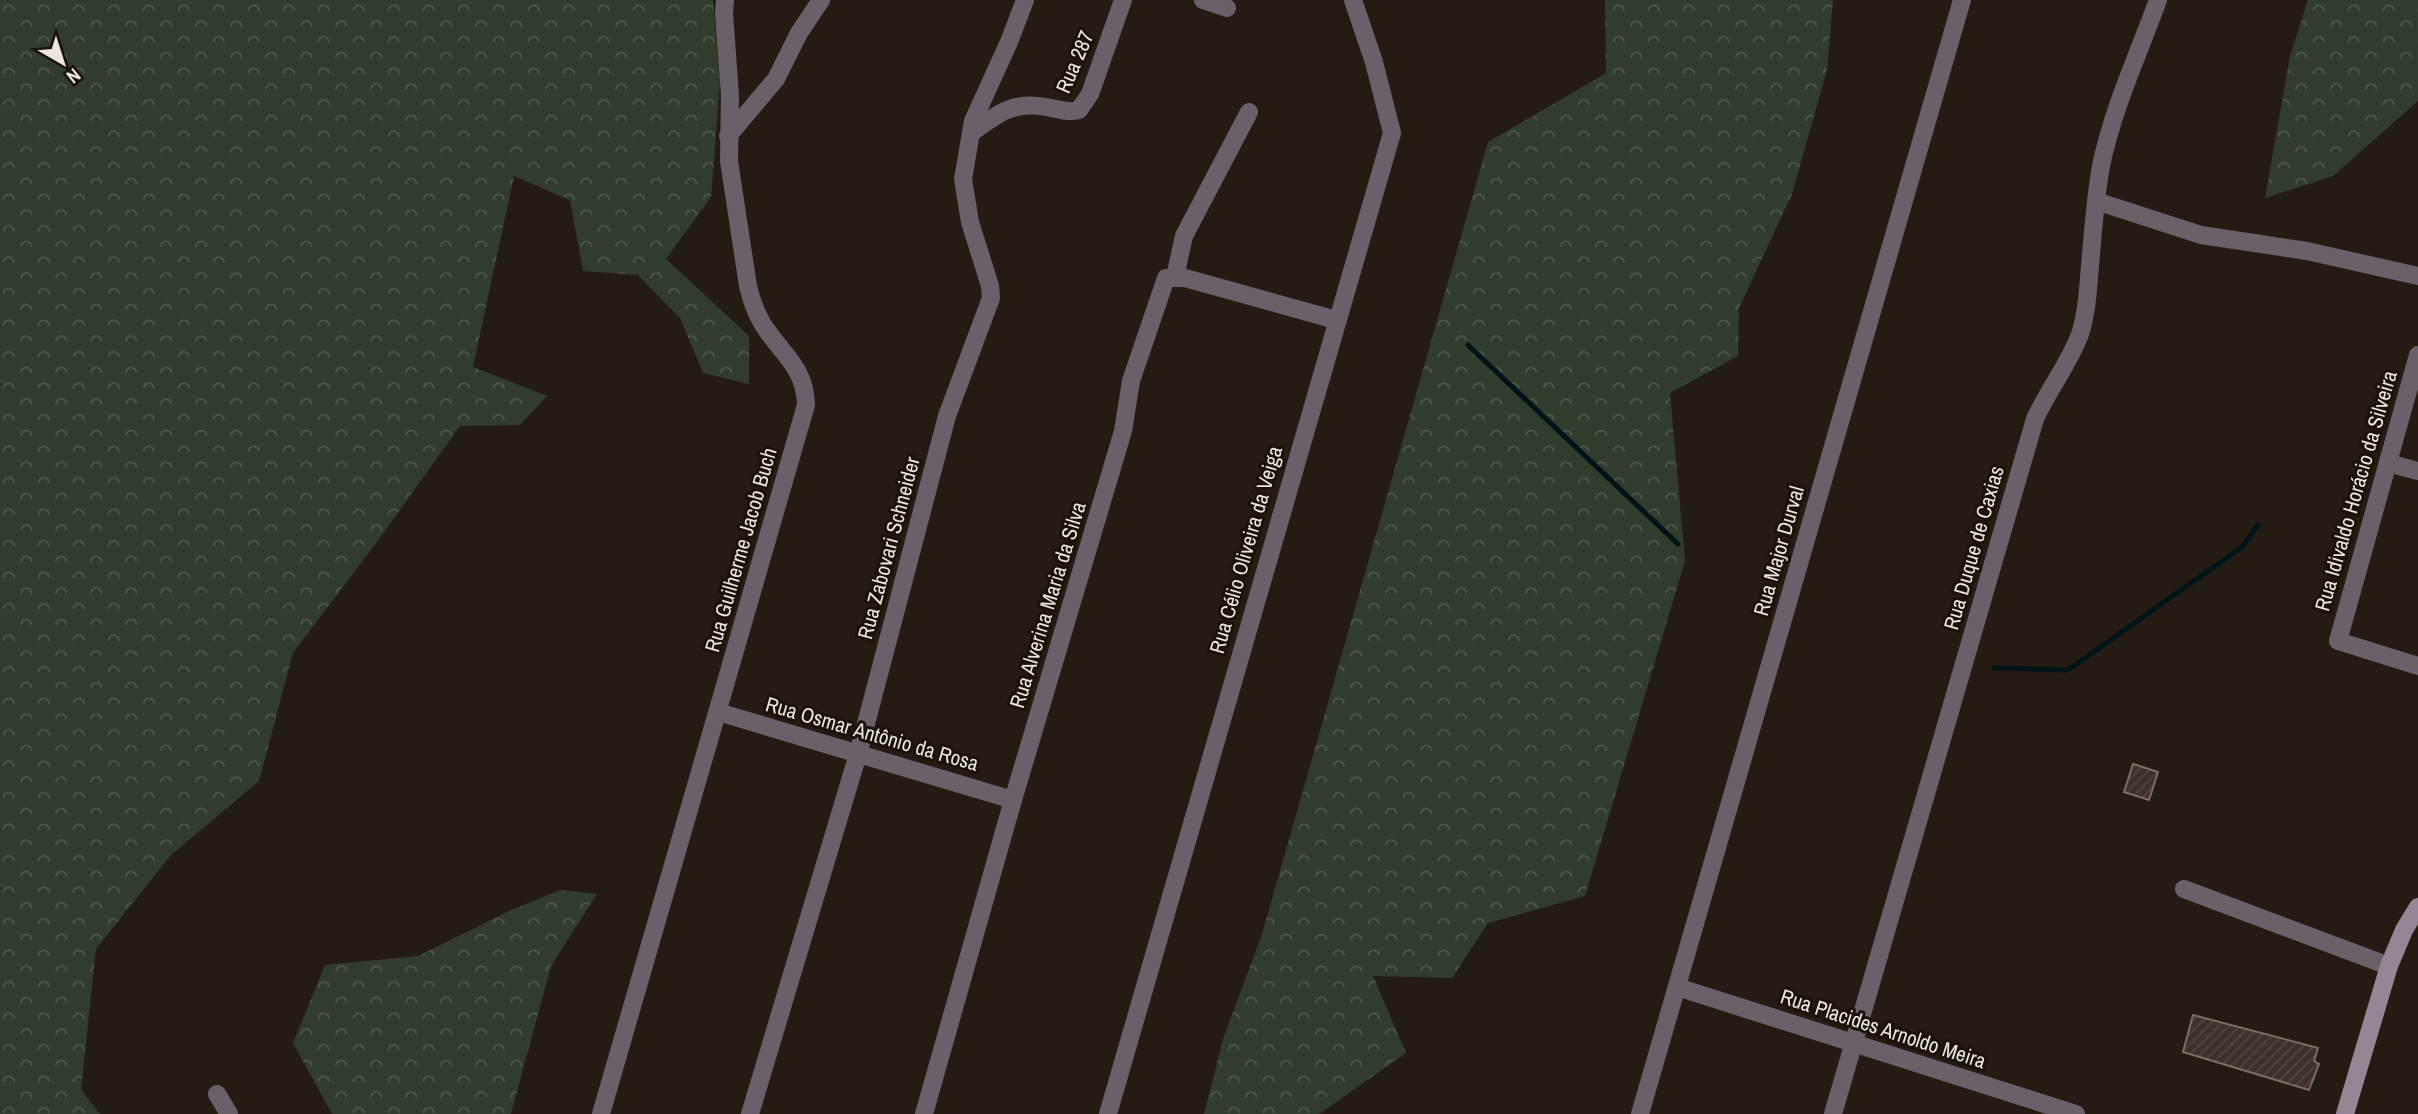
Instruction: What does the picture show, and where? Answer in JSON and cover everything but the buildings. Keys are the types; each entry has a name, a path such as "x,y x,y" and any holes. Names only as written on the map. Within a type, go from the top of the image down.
{"main road":[{"path":"2346,1114 2389,966 2404,930 2418,907"}],"street":[{"name":"Rua Guilherme Jacob Buch","path":"601,1114 806,405 806,388 799,373 762,323 752,303 729,162 730,95 724,0"},
{"path":"728,136 776,79 799,33 821,0"},
{"name":"Rua Zabovari Schneider","path":"750,1114 858,754 947,416 991,298 990,286 964,197 963,179 973,121 1025,0"},
{"name":"Rua 287","path":"971,134 998,113 1027,104 1070,112 1079,110 1090,94 1123,0"},
{"path":"1203,0 1227,8"},
{"name":"Rua Célio Oliveira da Veiga","path":"1108,1114 1392,133 1369,43 1353,0"},
{"name":"Rua Major Durval","path":"1640,1114 1962,0"},
{"name":"Rua Duque de Caxias","path":"1833,1114 2035,419 2073,351 2080,333 2088,291 2096,201 2112,120 2158,0"},
{"path":"1249,112 1184,236 1175,277 1336,320"},
{"path":"2096,201 2201,235 2307,251 2418,276"},
{"name":"Rua Alverina Maria da Silva","path":"924,1114 1013,800 1124,431 1131,381 1166,278 1175,277"},
{"name":"Rua Idivaldo Horácio da Silveira","path":"2418,355 2338,641 2418,666"},
{"path":"2388,463 2418,471"},
{"name":"Rua Osmar Antônio da Rosa","path":"718,712 1013,800"},
{"path":"2183,889 2389,966"},
{"name":"Rua Placides Arnoldo Meira","path":"1677,987 2076,1114"},
{"path":"217,1094 229,1114"}],"green space":[{"path":"0,0 713,0 720,83 711,197 666,259 749,336 749,384 703,373 680,318 638,275 583,271 570,200 514,176 473,367 547,396 520,425 460,426 293,653 259,781 171,855 96,949 81,1090 100,1114 0,1114"},
{"path":"1605,0 1833,0 1827,70 1792,194 1739,308 1738,356 1670,393 1685,561 1585,896 1488,923 1452,978 1373,976 1406,1053 1319,1114 1204,1114 1223,1039 1262,934 1488,142 1606,73"},
{"path":"2308,0 2418,0 2418,101 2333,176 2265,198 2290,56"},
{"path":"560,890 597,894 551,966 511,1114 332,1114 293,1043 325,965 418,956 509,911"}],"waterway":[{"path":"1468,345 1678,544"},
{"path":"1994,668 2068,670 2242,547 2258,525"}]}
